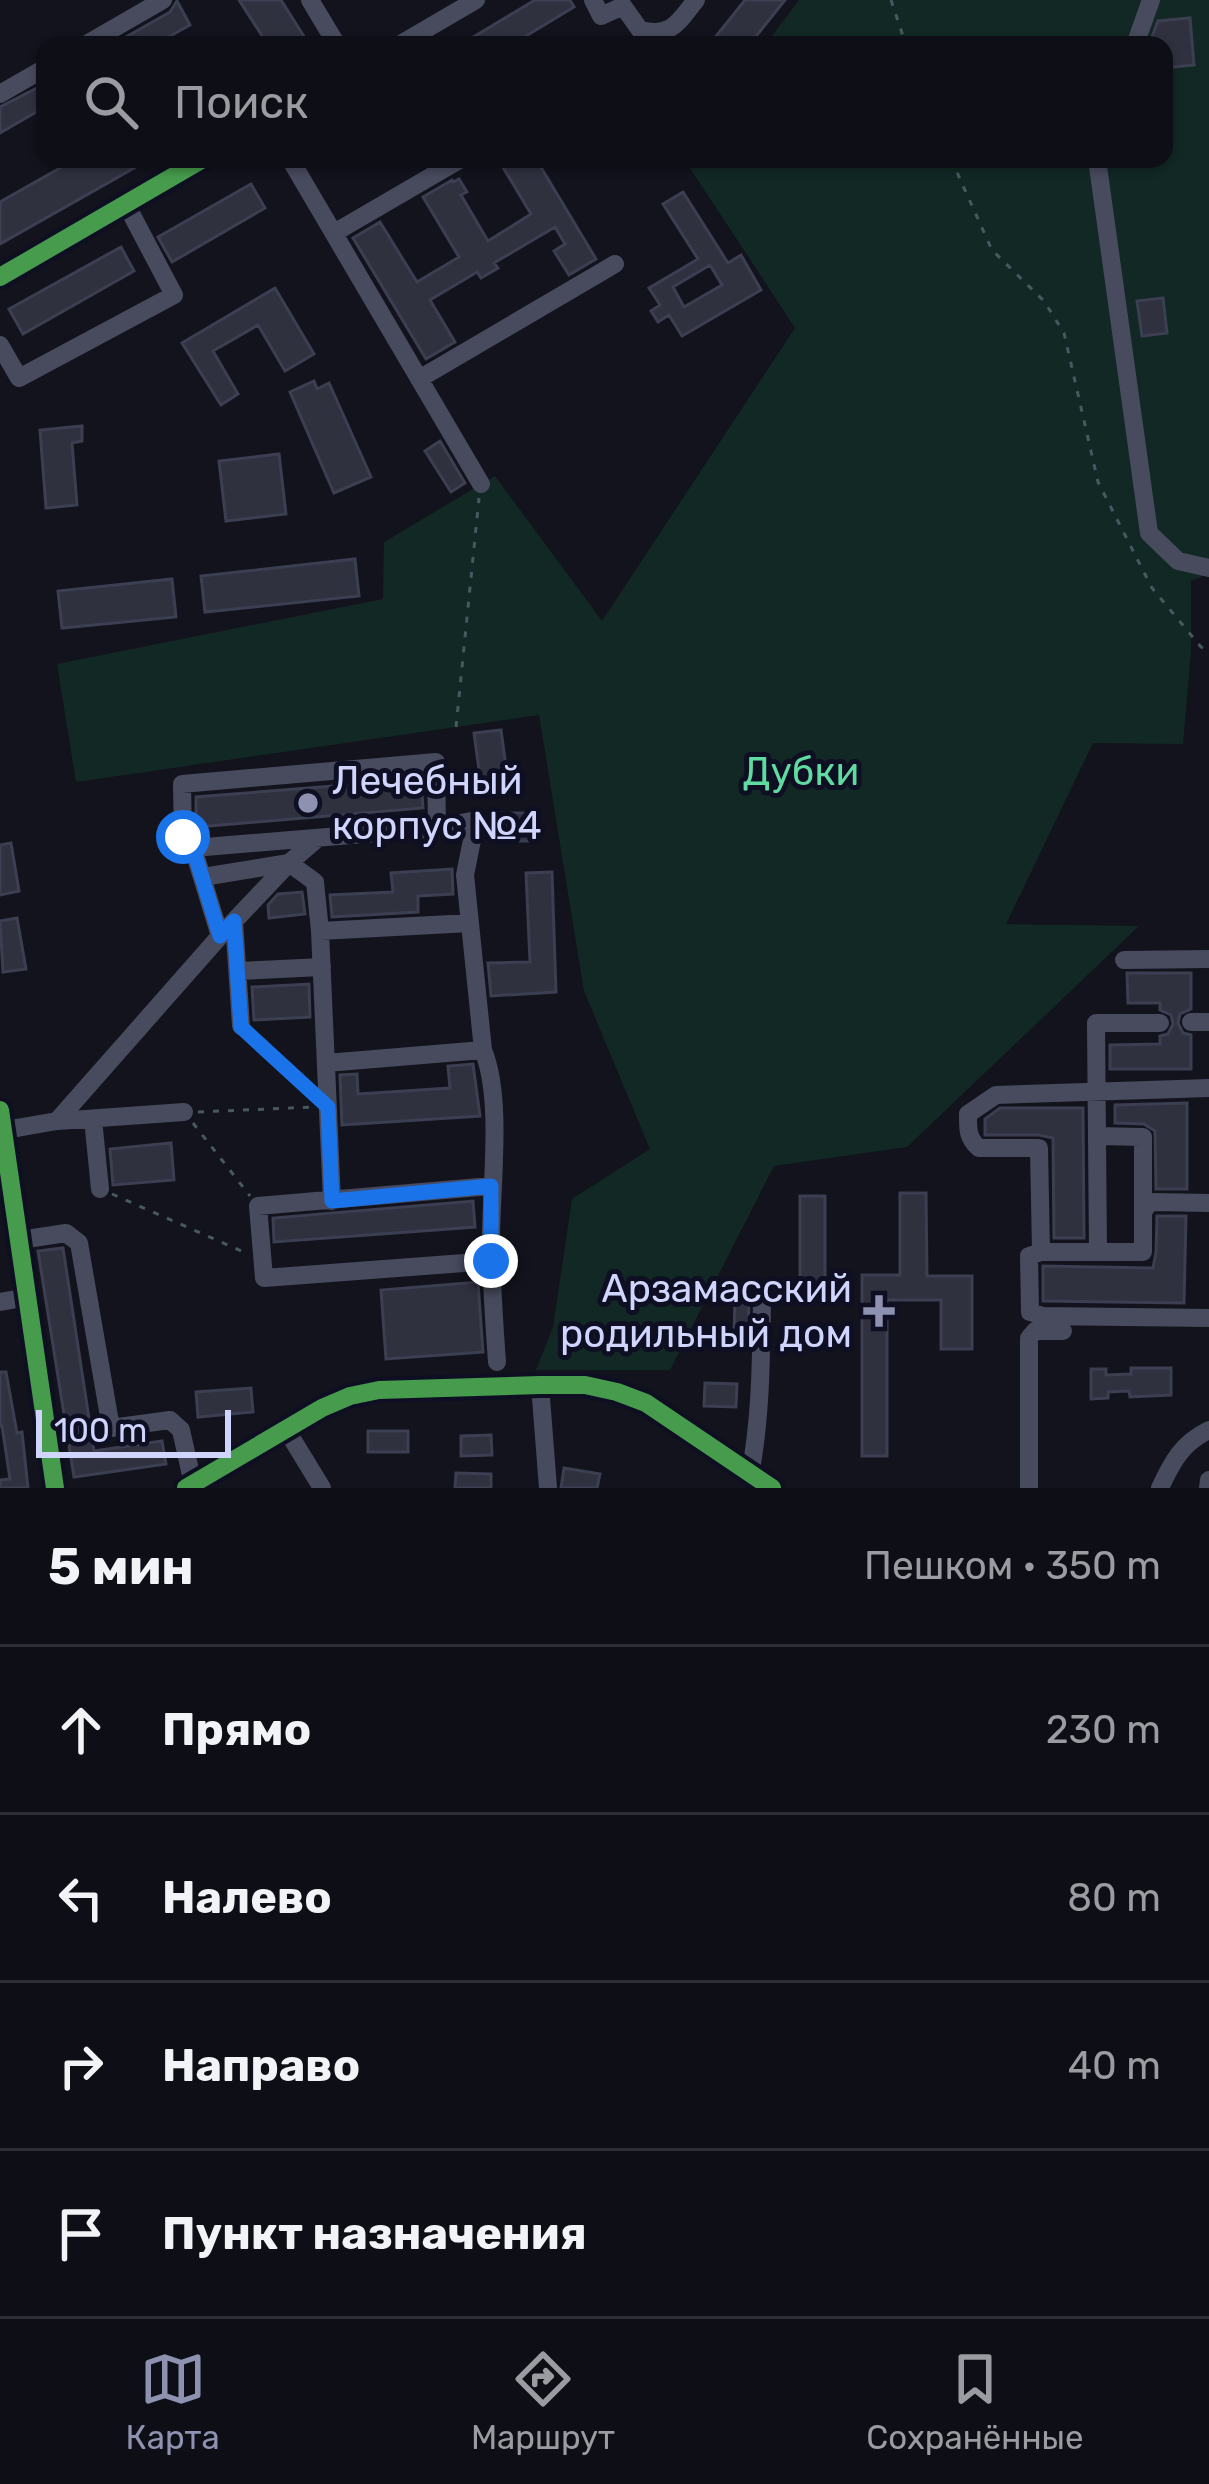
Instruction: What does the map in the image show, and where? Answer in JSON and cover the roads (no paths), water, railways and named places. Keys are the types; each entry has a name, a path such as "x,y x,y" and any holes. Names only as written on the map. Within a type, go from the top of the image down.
{"street":[{"path":"101,36 163,0"},
{"path":"310,0 332,36"},
{"path":"414,36 476,0"},
{"path":"593,0 602,16 623,6 640,30 657,34 673,28 696,0"},
{"path":"1138,36 1151,0"},
{"path":"0,94 36,73"},
{"path":"0,277 187,168"},
{"path":"295,168 481,484"},
{"path":"334,232 445,168"},
{"path":"1097,168 1149,533 1178,561 1209,568"},
{"path":"0,344 19,378 174,295 125,204"},
{"path":"419,379 615,264"},
{"path":"241,1027 238,971 227,929 193,848 183,837 182,784 436,762 437,828"},
{"path":"193,848 437,828 476,820 465,875 493,1121 491,1261 496,1362"},
{"path":"57,1121 227,929 318,838"},
{"path":"202,878 289,863 315,882 332,1201"},
{"path":"320,931 470,923"},
{"path":"1124,960 1209,959"},
{"path":"238,971 322,967"},
{"path":"1098,1252 1096,1023 1160,1023"},
{"path":"326,1063 483,1050"},
{"path":"1041,1252 1039,1148 979,1148 968,1133 968,1114 996,1095 1209,1088"},
{"path":"0,1110 55,1488"},
{"path":"2,1131 57,1121 184,1112"},
{"path":"93,1119 100,1189"},
{"path":"1097,1136 1143,1137 1143,1252 1029,1256 1030,1312 1209,1318"},
{"path":"491,1186 258,1206 264,1278 491,1261"},
{"path":"1143,1213 1154,1202 1209,1203"},
{"path":"20,1240 66,1233 79,1243 111,1428 170,1420 181,1430 190,1486 350,1396 379,1390 585,1385 646,1403 772,1488"},
{"path":"0,1302 29,1297"},
{"path":"750,1475 759,1399 762,1300"},
{"path":"1029,1488 1029,1338 1035,1331 1063,1331"},
{"path":"540,1385 548,1488"},
{"path":"286,1430 322,1488"},
{"path":"1160,1488 1174,1456 1193,1437 1209,1430"}],"place":[{"name":"Лечебный корпус №4","path":"308,803"},
{"name":"Арзамасский родильный дом","path":"879,1311"}],"park label":[{"name":"Дубки","path":"801,772"}]}
